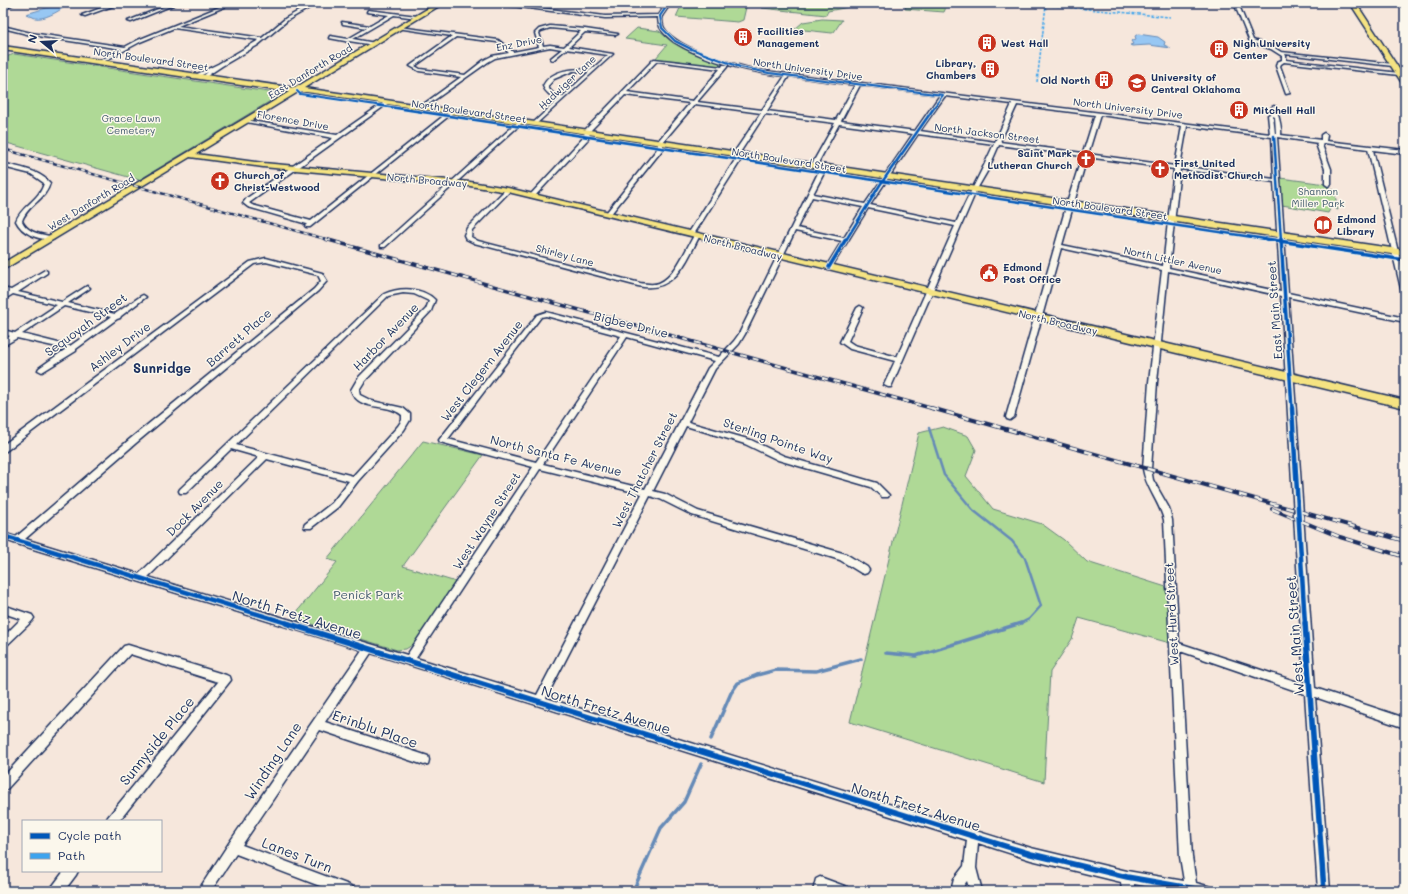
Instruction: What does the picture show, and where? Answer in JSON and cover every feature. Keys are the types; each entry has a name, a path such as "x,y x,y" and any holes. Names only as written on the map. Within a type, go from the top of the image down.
{"main road":[{"name":"East Danforth Road","path":"190,154 441,3"},
{"path":"1353,3 1405,83"},
{"name":"North Boulevard Street","path":"3,48 297,91 307,90 388,102 423,110"},
{"name":"North Boulevard Street","path":"297,91 300,94 381,106 451,114 737,157 821,173 884,179"},
{"name":"North Broadway","path":"190,154 240,162 453,183 508,190 1405,404"},
{"name":"West Danforth Road","path":"3,267 190,154"},
{"name":"North Boulevard Street","path":"737,157 814,166 884,179 1399,256 1405,253"}],"street":[{"path":"3,9 13,3"},
{"path":"84,15 119,3"},
{"path":"130,20 176,3"},
{"path":"101,62 124,48 173,26 232,3"},
{"path":"195,76 220,65 257,44 287,19 316,3"},
{"path":"492,3 605,16 660,16 669,3"},
{"path":"1236,3 1251,41 1283,54 1393,65"},
{"path":"368,10 417,17"},
{"path":"347,41 393,14"},
{"name":"North University Drive","path":"660,16 662,28 675,41 691,49 728,63 757,71 1405,152"},
{"path":"343,23 371,27"},
{"path":"173,26 219,34 263,39"},
{"path":"4,27 31,34 124,48"},
{"path":"541,47 537,33 540,30 550,27 616,34"},
{"path":"399,28 498,41 512,53"},
{"path":"552,59 585,30"},
{"path":"454,35 412,66 419,70 465,76"},
{"path":"330,37 347,41 374,44"},
{"name":"Enz Drive","path":"423,110 465,76 494,57 541,47 564,48 611,54"},
{"name":"Hadwiger Lane","path":"536,127 562,99 611,54"},
{"path":"1283,54 1285,58 1284,61"},
{"path":"532,196 623,92 656,60 722,68"},
{"path":"1288,93 1278,66 1279,63 1284,61 1399,74"},
{"path":"608,214 694,101 728,63"},
{"path":"204,77 220,65"},
{"path":"562,99 548,94 545,89 546,84 555,75 574,70 592,71"},
{"path":"694,235 737,157 788,76"},
{"path":"821,173 818,168 814,166 840,121 858,84"},
{"name":"North Jackson Street","path":"623,92 1277,181"},
{"path":"829,267 884,179 943,95"},
{"path":"388,102 249,198 246,203 250,206 310,225 451,114"},
{"path":"888,385 973,192 1015,103"},
{"name":"East Main Street","path":"1274,107 1279,134 1274,136 1290,377"},
{"path":"1010,417 1069,206 1098,113"},
{"name":"Florence Drive","path":"246,121 337,137"},
{"path":"383,246 518,124"},
{"name":"West Hurd Street","path":"1185,124 1177,168 1171,221 1146,472 1165,508 1168,520 1186,857 1191,888"},
{"path":"1324,135 1322,142 1319,144 1328,169 1328,184"},
{"path":"1370,148 1399,256 1405,294"},
{"path":"3,165 36,174 47,183 44,193 23,212 19,222 20,226 32,234 52,238"},
{"name":"West Thatcher Street","path":"539,701 712,368 718,359 737,342 742,334 821,173"},
{"name":"Shirley Lane","path":"508,190 469,229 467,235 468,238 483,244 651,286 662,284 671,278 694,235"},
{"path":"810,195 959,225"},
{"path":"793,229 846,240"},
{"name":"North Littler Avenue","path":"1058,246 1405,320"},
{"name":"Barrett Place","path":"17,541 79,486 316,290 324,281 320,274 266,260 252,263"},
{"name":"Ashley Drive","path":"3,449 252,263"},
{"path":"3,298 45,272"},
{"path":"3,344 87,288"},
{"path":"3,290 118,317"},
{"name":"Harbor Avenue","path":"183,491 386,295 401,290 426,296 432,300 429,310 361,380 355,390 357,396 364,401 403,410 406,414 406,419 401,428 355,478 335,505 308,526"},
{"name":"Sequoyah Street","path":"42,370 118,317 143,297"},
{"path":"860,308 844,342 852,347 899,360"},
{"name":"Bigbee Drive","path":"539,316 546,314 718,359"},
{"name":"West Clegern Avenue","path":"443,440 539,316"},
{"path":"3,332 73,349"},
{"name":"West Wayne Street","path":"409,660 625,335"},
{"name":"West Main Street","path":"1290,377 1299,508 1302,580 1324,891"},
{"name":"Sterling Pointe Way","path":"683,423 748,442 781,458 874,485 885,495"},
{"name":"North Santa Fe Avenue","path":"443,440 538,466 668,498 694,513 843,557 864,570"},
{"path":"230,446 355,478"},
{"name":"Dock Avenue","path":"142,578 266,455"},
{"name":"North Fretz Avenue","path":"3,536 409,660 1031,854 1127,877 1207,891"},
{"path":"3,609 28,618 3,643"},
{"path":"1174,645 1405,723"},
{"name":"Winding Lane","path":"204,891 369,648"},
{"name":"Sunnyside Place","path":"3,785 128,649 226,680 113,820"},
{"name":"Erinblu Place","path":"317,724 424,760"},
{"path":"973,836 970,868 976,891"},
{"name":"Lanes Turn","path":"233,847 349,891"},
{"path":"957,891 958,883 970,868"},
{"path":"56,891 71,872"},
{"path":"1127,877 1128,891"},
{"path":"820,887 843,891"}],"green space":[{"path":"688,3 747,3 743,20 738,22 676,17 681,6"},
{"path":"767,3 855,3 854,5 851,4 849,7 828,11 826,15 762,8"},
{"path":"907,3 948,3 944,12 905,9"},
{"path":"822,19 842,20 832,33 795,29 803,22"},
{"path":"637,28 659,31 673,43 720,63 721,65 714,66 655,59 667,45 625,39"},
{"name":"Grace Lawn Cemetery","path":"14,54 282,94 139,180 3,142 3,58"},
{"name":"Shannon Miller Park","path":"1280,178 1326,184 1328,188 1334,190 1338,210 1331,207 1328,213 1282,205"},
{"path":"943,427 968,436 976,450 966,476 993,509 1042,524 1064,540 1087,562 1166,587 1170,643 1079,618 1072,639 1050,672 1044,782 850,722 919,433"},
{"name":"Penick Park","path":"423,441 483,455 403,566 456,582 415,643 406,649 397,650 292,618 337,562 327,559"}],"water":[{"path":"60,4 64,5 64,7 46,17 35,18 26,14"},
{"path":"1138,34 1158,37 1165,42 1164,45 1171,48 1149,45 1130,45 1133,44 1131,41 1136,39 1135,36"}],"waterway":[{"path":"929,428 944,475 973,510 1012,541 1025,558 1041,606 1029,619 1021,623"},
{"path":"886,653 916,656 1021,623"},
{"path":"711,739 731,693 738,683 757,675 776,670 816,671 861,659"},
{"path":"633,891 661,828 684,802 701,764"}],"railway":[{"path":"3,149 329,240"},
{"path":"325,239 934,409"},
{"path":"931,408 1405,541"},
{"path":"1272,509 1340,537 1405,557"}],"marked path":[{"path":"1025,3 1170,17"},
{"path":"1037,82 1046,5"}],"cycle path":[{"path":"669,3 660,16 662,28 675,41 691,49 740,67 769,73 943,95 880,185 829,267"},
{"path":"297,91 300,94 1405,260"},
{"path":"1274,136 1299,508 1302,580 1324,891"},
{"path":"3,536 409,660 1031,854 1127,877 1207,891"}],"place":[{"name":"Facilities Management","path":"743,37"},
{"name":"West Hall","path":"987,43"},
{"name":"Nigh University Center","path":"1219,49"},
{"name":"Library, Chambers","path":"990,69"},
{"name":"Old North","path":"1104,80"},
{"name":"University of Central Oklahoma","path":"1137,83"},
{"name":"Mitchell Hall","path":"1239,110"},
{"name":"Saint Mark Lutheran Church","path":"1086,159"},
{"name":"First United Methodist Church","path":"1160,169"},
{"name":"Church of Christ-Westwood","path":"220,181"},
{"name":"Edmond Library","path":"1323,225"},
{"name":"Edmond Post Office","path":"989,273"}],"district":[{"name":"Sunridge","path":"162,368"}]}
